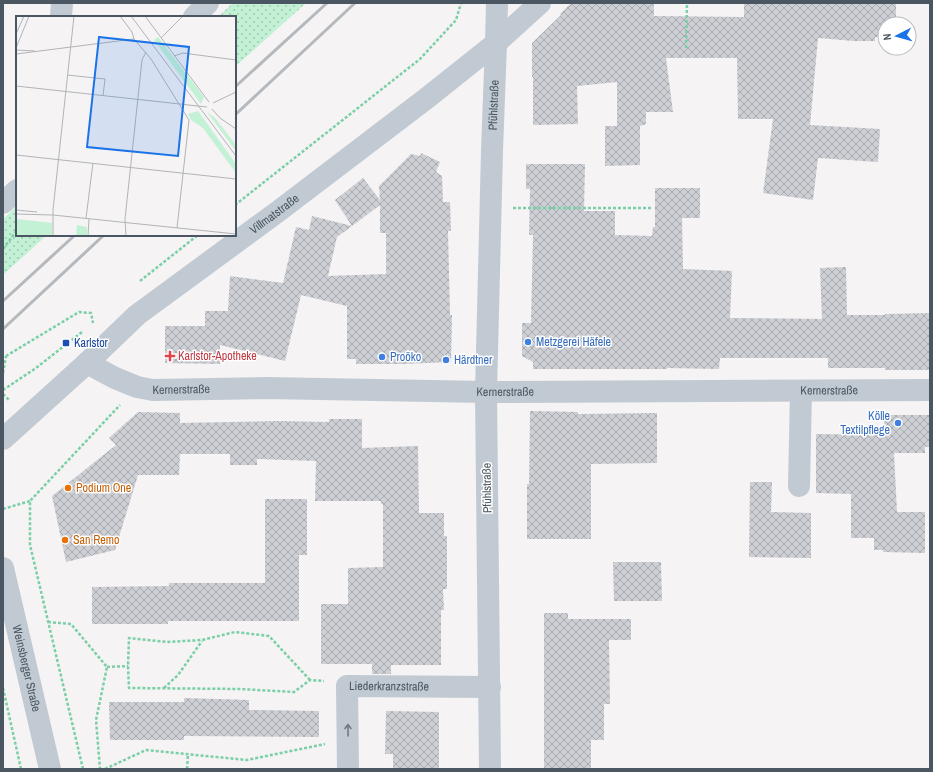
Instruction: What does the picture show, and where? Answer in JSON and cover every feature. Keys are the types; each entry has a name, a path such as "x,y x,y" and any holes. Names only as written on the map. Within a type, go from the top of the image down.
{"street":[{"path":"61,16 62,3"},
{"path":"195,16 208,3"},
{"name":"Pfühlstraße","path":"490,769 486,392 490,208 497,3"},
{"name":"Villmatstraße","path":"3,439 87,363 137,315 280,210 427,98 496,42 540,3"},
{"path":"3,203 16,191"},
{"name":"Kernerstraße","path":"87,363 115,378 137,387 153,390 266,388 486,392 930,390"},
{"path":"799,486 801,391"},
{"name":"Weinsberger Straße","path":"3,568 50,769"},
{"name":"Liederkranzstraße","path":"348,769 348,686 490,687"}],"path":[{"path":"236,204 420,59 456,20 461,3"},
{"path":"686,48 687,3"},
{"path":"490,208 651,208"},
{"path":"3,249 16,231"},
{"path":"3,373 4,354 79,312 91,313 94,323"},
{"path":"3,509 30,501 137,387"},
{"path":"30,501 30,545 83,769"},
{"path":"48,622 71,624 107,666 128,666"},
{"path":"310,680 269,636 235,632 202,640 167,642 129,638 129,688 240,689 294,692 310,680 336,682 348,686"},
{"path":"164,688 178,676 202,640"},
{"path":"100,769 96,720 107,666"},
{"path":"3,688 21,769"},
{"path":"105,769 146,750 247,760 348,740"},
{"path":"187,769 188,754"}],"green space":[{"path":"233,3 306,3 236,66 236,16 219,16"},
{"path":"16,207 16,236 46,236 3,275 3,219"}],"building":[{"path":"571,3 654,3 654,16 744,17 744,3 896,3 896,16 877,16 877,37 875,37 875,41 818,38 810,125 880,129 878,162 818,158 813,200 763,193 773,119 738,119 737,58 666,58 673,112 646,112 646,124 640,126 640,165 605,166 605,126 617,126 617,82 577,86 578,124 533,125 532,43 561,15 560,14"},
{"path":"421,153 440,162 436,172 442,176 443,202 450,202 451,231 448,231 450,315 452,315 451,362 356,364 356,359 347,359 347,306 301,295 285,361 220,345 220,364 165,363 165,326 205,326 205,311 228,311 230,276 283,283 296,227 309,230 312,216 352,226 335,200 363,178 380,200 379,186 411,154 420,156","holes":["380,205 380,233 386,233 386,274 328,276 337,237"]},
{"path":"526,164 585,164 584,211 615,211 615,235 652,236 653,227 655,227 655,188 700,188 700,218 682,218 683,269 732,271 730,318 822,319 820,268 846,267 847,315 930,313 930,370 828,368 828,358 720,358 719,369 533,369 533,362 522,356 522,323 531,323 533,235 529,235 530,189 526,189"},
{"path":"530,411 578,412 578,414 657,413 657,463 591,464 591,539 527,539 527,484 529,484"},
{"path":"138,412 180,413 180,423 278,421 329,422 329,419 362,419 362,448 418,446 419,513 444,513 444,536 447,536 447,589 443,589 444,610 441,610 441,665 391,665 391,674 372,674 372,664 321,664 321,604 348,604 348,568 383,567 383,504 381,504 381,501 315,501 316,461 257,459 257,465 230,465 230,454 180,454 179,475 138,475 115,550 66,562 52,496 116,445 109,438"},
{"path":"884,415 930,415 930,447 925,447 925,453 894,453 897,512 925,512 925,553 883,552 883,550 874,550 874,538 851,538 851,494 816,493 816,434 884,435"},
{"path":"750,482 772,482 771,512 811,513 811,558 749,557"},
{"path":"265,499 307,499 307,555 299,555 299,621 168,621 168,624 92,624 92,587 169,586 169,583 265,583"},
{"path":"613,562 661,562 662,601 614,601"},
{"path":"544,613 568,613 568,619 631,619 631,640 609,640 610,704 604,704 604,740 591,740 591,769 544,769"},
{"path":"184,698 249,700 249,710 319,711 319,737 184,736 184,740 110,740 109,702 184,702"},
{"path":"386,711 439,712 439,769 393,769 393,754 385,754"}],"railway":[{"path":"236,86 327,3"},
{"path":"236,114 355,3"},
{"path":"3,301 74,236"},
{"path":"3,329 103,236"}],"place":[{"name":"Metzgerei Häfele","path":"528,342"},
{"name":"Karlstor","path":"66,343"},
{"name":"Karlstor-Apotheke","path":"170,356"},
{"name":"Proöko","path":"382,357"},
{"name":"Härdtner","path":"446,360"},
{"name":"Kölle Textilpflege","path":"898,423"},
{"name":"Podium One","path":"68,488"},
{"name":"San Remo","path":"65,540"}]}
